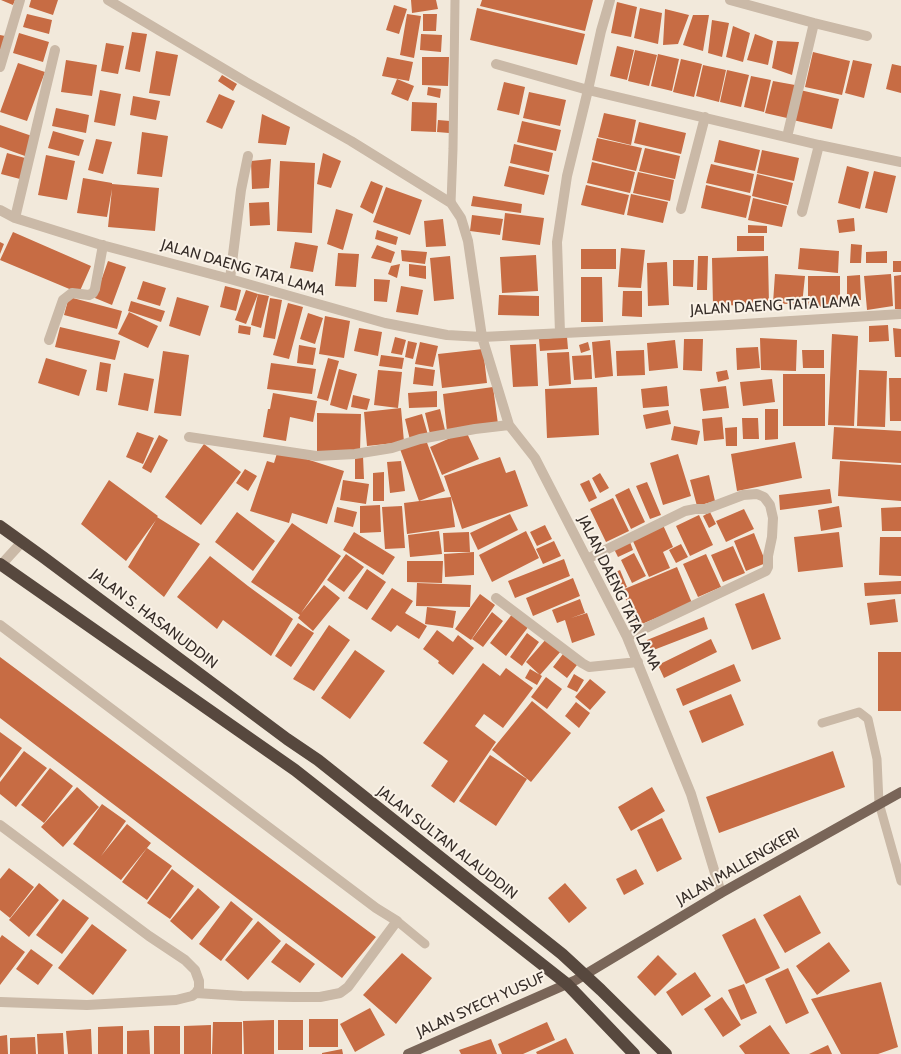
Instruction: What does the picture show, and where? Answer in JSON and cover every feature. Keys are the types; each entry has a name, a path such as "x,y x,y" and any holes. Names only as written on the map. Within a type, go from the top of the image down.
{"highway":[{"name":"JALAN S. HASANUDDIN","path":"0,526 287,739"},
{"path":"0,565 279,758 567,984 634,1054"},
{"name":"JALAN SULTAN ALAUDDIN","path":"287,739 318,760 588,973 666,1054"}],"main road":[{"name":"JALAN MALLENGKERI","path":"588,973 721,893 901,792"},
{"path":"567,984 588,973"},
{"name":"JALAN SYECH YUSUF","path":"408,1054 421,1051 567,984"}],"street":[{"path":"0,67 20,0"},
{"path":"108,0 253,86 351,141 451,203 461,218 468,241 482,337"},
{"path":"560,333 557,242 567,176 601,31 610,0"},
{"path":"730,0 867,36"},
{"path":"787,137 814,23"},
{"path":"16,218 55,50"},
{"path":"496,64 588,90 819,145 901,162"},
{"path":"681,209 705,117"},
{"path":"802,212 819,145"},
{"path":"230,279 241,190 248,156"},
{"name":"JALAN DAENG TATA LAMA","path":"0,210 16,218 103,245 385,323 447,335 482,337 901,314"},
{"path":"49,340 63,300 72,293 89,295 93,293 103,245"},
{"name":"JALAN DAENG TATA LAMA","path":"482,337 509,425 535,458 627,637 638,662 691,794 721,893"},
{"path":"188,437 316,456 347,455 392,448 420,439 475,429 509,425"},
{"path":"587,559 685,511 706,509 743,495 756,494 764,497 770,505 773,518 772,537 768,556 768,567 766,571 627,637"},
{"path":"0,565 22,542"},
{"path":"496,598 576,659 589,667 638,662"},
{"path":"0,625 369,903 396,921 348,987 340,992 320,997 242,996 196,993"},
{"path":"0,825 149,936 193,966 199,981 199,988 196,993 192,996 176,1000 95,1005 0,1002"}],"lane":[{"path":"451,203 454,149 455,0"},
{"path":"822,723 859,712 868,719 877,759 879,804 901,881"},
{"path":"396,921 425,944"}],"building":[{"path":"1,0 15,0 13,5"},
{"path":"31,0 58,0 53,15 29,7"},
{"path":"411,0 436,0 438,9 412,13"},
{"path":"482,0 593,0 585,31 480,6"},
{"path":"617,2 637,7 631,37 611,33"},
{"path":"394,5 407,9 399,34 386,30"},
{"path":"477,8 585,34 577,65 470,40"},
{"path":"640,8 662,13 658,44 634,38"},
{"path":"665,9 689,15 678,44 663,45"},
{"path":"27,14 52,20 49,34 23,27"},
{"path":"407,14 421,16 414,58 400,55"},
{"path":"423,14 437,14 436,31 423,31"},
{"path":"693,15 709,15 703,51 683,45"},
{"path":"712,20 729,23 722,57 708,53"},
{"path":"733,26 750,33 743,62 726,57"},
{"path":"132,32 147,34 140,72 125,69"},
{"path":"19,33 49,42 43,62 13,53"},
{"path":"421,34 442,35 441,52 420,50"},
{"path":"755,34 773,41 768,65 747,60"},
{"path":"0,35 5,36 0,52"},
{"path":"777,41 799,42 792,75 772,68"},
{"path":"106,43 124,46 118,74 101,71"},
{"path":"617,46 634,50 627,80 610,76"},
{"path":"635,50 657,55 649,86 628,81"},
{"path":"156,51 178,55 170,96 149,93"},
{"path":"813,52 850,61 842,95 805,87"},
{"path":"658,54 679,59 672,91 651,86"},
{"path":"387,57 413,62 409,81 382,76"},
{"path":"422,57 449,57 448,86 422,85"},
{"path":"681,59 702,64 694,97 673,92"},
{"path":"66,60 97,65 92,96 61,92"},
{"path":"853,60 872,64 864,98 845,93"},
{"path":"18,63 45,72 27,121 0,112"},
{"path":"892,64 901,66 901,93 886,89"},
{"path":"703,65 726,70 719,102 696,96"},
{"path":"727,70 749,75 741,107 720,102"},
{"path":"222,75 237,84 233,91 218,81"},
{"path":"751,76 771,80 764,112 744,107"},
{"path":"397,79 414,86 408,101 391,94"},
{"path":"773,81 795,85 787,118 765,113"},
{"path":"504,82 525,87 519,115 497,110"},
{"path":"428,87 441,89 440,98 427,95"},
{"path":"100,90 121,94 115,126 94,122"},
{"path":"800,90 839,99 832,129 793,120"},
{"path":"529,92 566,100 560,126 523,118"},
{"path":"219,94 235,101 222,129 206,122"},
{"path":"133,96 160,101 156,120 130,115"},
{"path":"412,102 437,103 436,132 411,131"},
{"path":"56,108 89,115 86,133 52,126"},
{"path":"604,113 636,120 631,145 598,137"},
{"path":"262,114 290,127 286,145 258,143"},
{"path":"438,120 450,121 449,133 437,132"},
{"path":"522,121 561,130 556,151 517,142"},
{"path":"639,122 686,133 681,154 634,143"},
{"path":"0,125 32,136 25,156 0,147"},
{"path":"53,131 84,140 79,156 48,148"},
{"path":"142,132 168,136 162,177 137,174"},
{"path":"597,138 642,148 636,171 592,160"},
{"path":"96,139 112,142 103,174 88,170"},
{"path":"719,140 760,150 755,171 714,162"},
{"path":"514,144 553,153 549,172 510,163"},
{"path":"645,148 680,156 675,179 639,171"},
{"path":"762,150 799,158 794,181 757,173"},
{"path":"7,153 25,158 20,179 1,174"},
{"path":"323,153 341,161 331,188 317,184"},
{"path":"46,155 75,161 67,200 38,195"},
{"path":"271,159 269,188 252,189 251,161"},
{"path":"280,161 315,163 312,233 277,231"},
{"path":"592,162 635,172 630,193 587,183"},
{"path":"711,164 754,174 750,193 706,183"},
{"path":"509,166 549,175 544,195 504,186"},
{"path":"847,166 869,172 860,209 838,203"},
{"path":"874,171 896,176 887,213 865,208"},
{"path":"638,172 674,180 670,201 633,193"},
{"path":"757,174 793,183 788,205 752,196"},
{"path":"83,178 112,184 159,188 155,231 108,227 112,189 107,217 77,213"},
{"path":"371,181 383,186 373,214 360,207"},
{"path":"586,185 629,195 624,215 581,205"},
{"path":"706,185 751,196 746,218 701,208"},
{"path":"386,187 422,200 410,235 373,222"},
{"path":"631,194 668,202 663,223 627,215"},
{"path":"473,196 522,204 521,213 471,206"},
{"path":"753,198 787,206 782,227 748,220"},
{"path":"269,202 270,225 250,226 249,203"},
{"path":"336,209 353,214 343,250 327,244"},
{"path":"505,213 544,218 540,245 502,240"},
{"path":"472,215 503,219 500,235 470,231"},
{"path":"854,218 855,231 839,233 837,220"},
{"path":"443,219 446,246 426,247 424,221"},
{"path":"748,225 767,226 767,233 748,233"},
{"path":"377,230 398,237 396,245 375,239"},
{"path":"13,232 91,266 79,293 0,260"},
{"path":"737,236 764,236 764,251 737,251"},
{"path":"0,242 4,244 0,254"},
{"path":"295,242 318,246 313,272 290,268"},
{"path":"851,244 862,245 861,263 850,263"},
{"path":"377,245 395,252 391,263 371,258"},
{"path":"621,248 645,250 641,288 618,287"},
{"path":"800,248 839,251 838,273 798,269"},
{"path":"581,249 616,249 616,269 581,269"},
{"path":"401,250 427,252 425,264 402,261"},
{"path":"887,251 887,263 866,263 866,252"},
{"path":"338,253 359,254 356,287 335,286"},
{"path":"536,255 538,291 502,293 500,257"},
{"path":"450,256 454,299 434,301 430,258"},
{"path":"698,256 708,256 707,290 697,290"},
{"path":"768,256 769,304 713,306 712,258"},
{"path":"673,260 694,260 693,287 673,286"},
{"path":"108,261 126,267 112,305 95,298"},
{"path":"893,261 901,261 901,272 893,272"},
{"path":"667,262 669,305 648,306 647,263"},
{"path":"400,264 397,278 388,274 391,266"},
{"path":"409,264 426,266 426,279 409,276"},
{"path":"775,274 805,276 802,305 773,303"},
{"path":"891,274 893,306 867,310 864,276"},
{"path":"860,275 861,300 847,300 847,276"},
{"path":"901,275 901,309 895,309 894,276"},
{"path":"808,276 840,276 840,306 808,307"},
{"path":"581,277 602,277 603,322 581,322"},
{"path":"374,279 390,280 387,302 374,301"},
{"path":"143,281 166,288 160,306 137,299"},
{"path":"225,286 241,290 236,311 220,307"},
{"path":"401,286 423,290 418,315 396,312"},
{"path":"246,290 258,294 246,324 235,320"},
{"path":"623,291 642,291 642,317 622,316"},
{"path":"258,294 269,296 261,328 251,325"},
{"path":"499,295 539,296 539,316 498,315"},
{"path":"69,297 122,311 117,329 64,315"},
{"path":"177,297 209,306 200,336 169,326"},
{"path":"270,298 282,300 275,339 263,337"},
{"path":"131,301 165,311 161,322 128,311"},
{"path":"288,303 303,307 289,359 273,355"},
{"path":"129,312 158,326 148,348 118,334"},
{"path":"308,313 323,318 315,344 300,339"},
{"path":"325,316 350,321 344,358 319,354"},
{"path":"239,325 251,327 250,335 238,333"},
{"path":"888,325 889,341 869,342 869,326"},
{"path":"60,327 120,341 115,360 55,347"},
{"path":"359,328 382,332 378,356 354,351"},
{"path":"893,328 901,329 901,357 895,357"},
{"path":"832,334 858,336 854,426 828,425"},
{"path":"395,337 406,340 402,355 391,353"},
{"path":"567,337 568,349 540,351 539,339"},
{"path":"760,338 797,340 796,371 761,370"},
{"path":"684,339 703,339 702,371 683,370"},
{"path":"610,340 613,376 595,378 592,342"},
{"path":"675,340 678,368 649,371 647,343"},
{"path":"408,341 417,343 413,359 405,357"},
{"path":"420,342 438,346 433,367 415,364"},
{"path":"588,342 590,350 581,353 579,345"},
{"path":"536,344 538,386 513,387 510,345"},
{"path":"299,345 316,348 313,365 297,363"},
{"path":"758,347 760,368 737,370 736,348"},
{"path":"483,349 487,383 442,388 438,354"},
{"path":"644,350 645,375 617,376 616,351"},
{"path":"802,350 824,350 824,368 803,368"},
{"path":"163,351 189,355 181,416 154,413"},
{"path":"569,352 571,384 549,386 547,353"},
{"path":"381,355 404,358 402,369 379,366"},
{"path":"591,355 592,379 574,380 572,356"},
{"path":"46,358 87,370 79,396 38,383"},
{"path":"328,358 339,361 328,401 317,398"},
{"path":"100,362 111,364 107,392 96,390"},
{"path":"271,363 316,369 312,394 267,389"},
{"path":"415,367 435,370 433,386 413,384"},
{"path":"339,369 357,374 347,410 330,405"},
{"path":"378,370 402,372 398,408 374,405"},
{"path":"727,370 729,379 718,382 716,372"},
{"path":"859,370 887,371 885,427 857,426"},
{"path":"124,373 154,379 148,411 118,405"},
{"path":"783,374 825,374 825,426 783,426"},
{"path":"889,378 901,378 901,421 890,421"},
{"path":"772,379 775,402 743,406 740,382"},
{"path":"667,386 669,406 643,408 641,389"},
{"path":"726,386 729,408 703,411 700,389"},
{"path":"493,387 498,424 447,431 443,394"},
{"path":"597,387 599,435 547,438 545,389"},
{"path":"437,391 437,407 409,408 408,393"},
{"path":"273,393 317,401 313,422 290,417 286,441 263,437 268,409 270,409"},
{"path":"353,395 370,399 367,410 351,407"},
{"path":"401,408 404,442 367,446 364,412"},
{"path":"440,409 445,430 430,434 425,413"},
{"path":"765,409 778,409 778,439 765,440"},
{"path":"668,410 671,424 646,429 643,415"},
{"path":"317,413 361,414 360,452 317,451"},
{"path":"422,414 428,435 410,440 405,419"},
{"path":"722,417 724,439 704,441 702,419"},
{"path":"742,418 758,418 759,439 743,439"},
{"path":"674,426 700,431 697,445 671,440"},
{"path":"737,427 737,446 726,446 725,428"},
{"path":"834,427 901,431 901,463 832,459"},
{"path":"466,431 479,459 442,475 430,447"},
{"path":"137,432 154,438 143,464 126,457"},
{"path":"159,435 168,440 151,473 142,468"},
{"path":"426,440 445,491 419,501 400,449"},
{"path":"795,442 802,478 737,491 731,454"},
{"path":"204,444 241,472 201,525 165,497"},
{"path":"278,450 344,471 327,524 292,513 289,523 250,511 267,461 274,463"},
{"path":"678,454 691,496 663,505 650,463"},
{"path":"355,456 363,456 364,479 355,479"},
{"path":"500,457 506,473 515,470 528,506 462,529 444,476"},
{"path":"401,461 405,491 390,493 387,462"},
{"path":"840,461 901,465 901,501 838,496"},
{"path":"245,469 257,476 248,491 236,483"},
{"path":"384,472 384,501 373,501 373,473"},
{"path":"600,473 609,488 600,493 592,478"},
{"path":"709,475 715,501 697,506 690,480"},
{"path":"109,480 158,516 157,517 200,544 164,597 128,567 156,520 126,561 81,524"},
{"path":"343,480 369,484 366,504 340,500"},
{"path":"589,480 597,498 589,502 580,484"},
{"path":"647,482 661,515 650,519 636,486"},
{"path":"629,488 645,522 631,529 615,495"},
{"path":"830,489 832,503 780,510 779,495"},
{"path":"451,497 455,527 407,534 404,503"},
{"path":"613,498 629,531 606,542 590,509"},
{"path":"380,505 381,532 360,533 360,506"},
{"path":"402,506 405,548 385,549 382,507"},
{"path":"839,506 842,527 821,531 818,510"},
{"path":"337,507 357,512 353,527 334,522"},
{"path":"901,507 901,531 882,531 881,508"},
{"path":"744,509 754,529 726,542 716,521"},
{"path":"237,512 275,541 253,571 215,542"},
{"path":"710,512 716,524 709,528 703,516"},
{"path":"510,514 518,530 478,550 470,533"},
{"path":"699,515 713,545 690,556 676,526"},
{"path":"292,523 341,556 301,613 324,585 340,598 313,631 298,618 300,615 251,582"},
{"path":"545,525 552,539 537,546 530,532"},
{"path":"663,525 673,547 663,552 670,568 649,577 632,539"},
{"path":"439,531 442,554 410,557 408,535"},
{"path":"526,531 539,558 492,582 479,555"},
{"path":"354,532 395,557 383,575 343,550"},
{"path":"469,532 470,552 444,552 443,533"},
{"path":"839,532 843,567 798,572 794,537"},
{"path":"754,533 766,563 746,571 734,541"},
{"path":"880,537 901,537 901,576 879,575"},
{"path":"554,541 561,556 543,564 536,549"},
{"path":"630,542 633,550 618,557 614,549"},
{"path":"681,544 688,557 676,563 669,550"},
{"path":"733,546 745,573 723,582 711,555"},
{"path":"474,552 474,575 445,577 444,554"},
{"path":"634,553 646,576 632,583 621,560"},
{"path":"346,554 364,567 344,592 327,580"},
{"path":"706,554 721,587 698,597 683,564"},
{"path":"210,556 293,619 271,656 223,620 217,629 177,597"},
{"path":"564,559 570,576 515,598 508,581"},
{"path":"407,561 443,561 442,583 407,582"},
{"path":"677,567 692,603 637,626 622,590"},
{"path":"367,569 386,582 367,610 348,598"},
{"path":"620,570 627,587 616,591 609,575"},
{"path":"573,578 580,596 533,616 526,598"},
{"path":"901,581 901,594 865,596 864,583"},
{"path":"417,583 471,585 470,607 416,606"},
{"path":"392,588 413,601 405,613 427,626 419,639 397,625 391,632 371,619"},
{"path":"764,593 781,639 752,650 735,604"},
{"path":"480,594 495,605 471,640 455,629"},
{"path":"580,599 585,613 571,618 587,613 595,635 572,643 565,620 557,623 552,610"},
{"path":"895,599 898,622 870,625 867,603"},
{"path":"427,607 456,611 453,628 425,624"},
{"path":"492,612 503,621 483,647 472,639"},
{"path":"513,613 529,626 506,656 490,643"},
{"path":"704,617 708,629 651,651 647,640"},
{"path":"298,623 314,633 291,667 275,656"},
{"path":"329,625 350,640 314,691 293,679"},
{"path":"437,630 453,642 458,635 474,648 453,675 438,663 439,661 423,649"},
{"path":"527,633 539,642 522,666 510,657"},
{"path":"547,638 562,650 540,675 526,662"},
{"path":"711,639 717,652 664,678 658,665"},
{"path":"355,650 385,671 350,719 321,698"},
{"path":"878,652 901,652 901,711 878,711"},
{"path":"563,654 577,665 567,678 553,667"},
{"path":"0,657 376,937 342,978 0,718"},
{"path":"483,663 500,676 506,668 533,688 503,728 484,714 475,726 496,742 454,803 431,786 448,761 423,743"},
{"path":"734,664 741,681 683,706 676,689"},
{"path":"530,669 542,676 537,685 525,678"},
{"path":"574,674 584,680 577,692 567,687"},
{"path":"546,677 562,689 547,709 531,697"},
{"path":"590,679 606,692 590,710 575,697"},
{"path":"731,694 744,725 702,743 689,711"},
{"path":"532,701 571,733 531,782 492,750"},
{"path":"576,702 590,713 579,728 565,716"},
{"path":"0,732 22,748 0,778"},
{"path":"24,751 47,768 16,807 0,794 0,782"},
{"path":"833,751 845,787 719,833 706,797"},
{"path":"490,755 527,779 496,826 459,801"},
{"path":"50,768 73,786 44,823 21,805"},
{"path":"77,787 99,807 63,847 41,827"},
{"path":"652,787 665,811 631,831 618,807"},
{"path":"102,804 126,821 101,856 127,824 151,843 121,880 73,844"},
{"path":"662,818 682,859 657,872 637,830"},
{"path":"147,848 172,866 147,900 122,882"},
{"path":"9,868 34,887 10,918 0,910 0,879"},
{"path":"172,869 194,886 170,919 147,903"},
{"path":"636,869 644,884 624,895 616,879"},
{"path":"39,883 59,900 29,937 9,920"},
{"path":"565,883 587,908 569,923 548,898"},
{"path":"198,888 220,907 192,940 170,921"},
{"path":"800,895 821,933 785,953 763,915"},
{"path":"63,899 89,918 62,954 36,935"},
{"path":"231,901 253,919 221,961 199,944"},
{"path":"755,918 780,968 746,984 722,935"},
{"path":"258,921 281,941 248,980 225,960"},
{"path":"92,924 127,950 93,995 58,968"},
{"path":"2,935 25,952 0,985 0,938"},
{"path":"829,942 850,971 817,995 796,966"},
{"path":"286,943 315,964 300,983 271,962"},
{"path":"31,949 53,965 38,985 16,969"},
{"path":"402,953 432,978 396,1024 363,995"},
{"path":"658,955 677,974 655,996 637,977"},
{"path":"788,968 809,1013 786,1024 765,979"},
{"path":"695,972 711,996 682,1016 666,992"},
{"path":"881,982 898,1047 878,1054 841,1054 811,999"},
{"path":"744,984 757,1013 741,1020 728,990"},
{"path":"722,997 741,1025 723,1037 704,1009"},
{"path":"370,1008 385,1035 355,1052 340,1024"},
{"path":"309,1019 338,1019 338,1047 309,1047"},
{"path":"274,1020 274,1054 244,1054 243,1021"},
{"path":"278,1020 303,1020 303,1050 278,1050"},
{"path":"213,1022 242,1022 242,1054 212,1054"},
{"path":"547,1022 555,1040 523,1054 502,1054 498,1044"},
{"path":"211,1025 211,1054 184,1054 184,1026"},
{"path":"770,1025 790,1054 745,1054 739,1046"},
{"path":"123,1026 123,1054 98,1054 98,1027"},
{"path":"154,1026 180,1026 180,1054 154,1054"},
{"path":"91,1029 92,1054 68,1054 66,1031"},
{"path":"149,1030 150,1054 127,1054 127,1031"},
{"path":"63,1033 64,1054 38,1054 37,1034"},
{"path":"7,1035 8,1054 0,1054 0,1036"},
{"path":"35,1037 36,1054 10,1054 10,1038"},
{"path":"566,1038 574,1054 537,1054 536,1052"},
{"path":"491,1039 497,1054 461,1054 459,1050"},
{"path":"828,1045 832,1054 809,1054"},
{"path":"342,1049 343,1054 322,1054 322,1053"}]}
